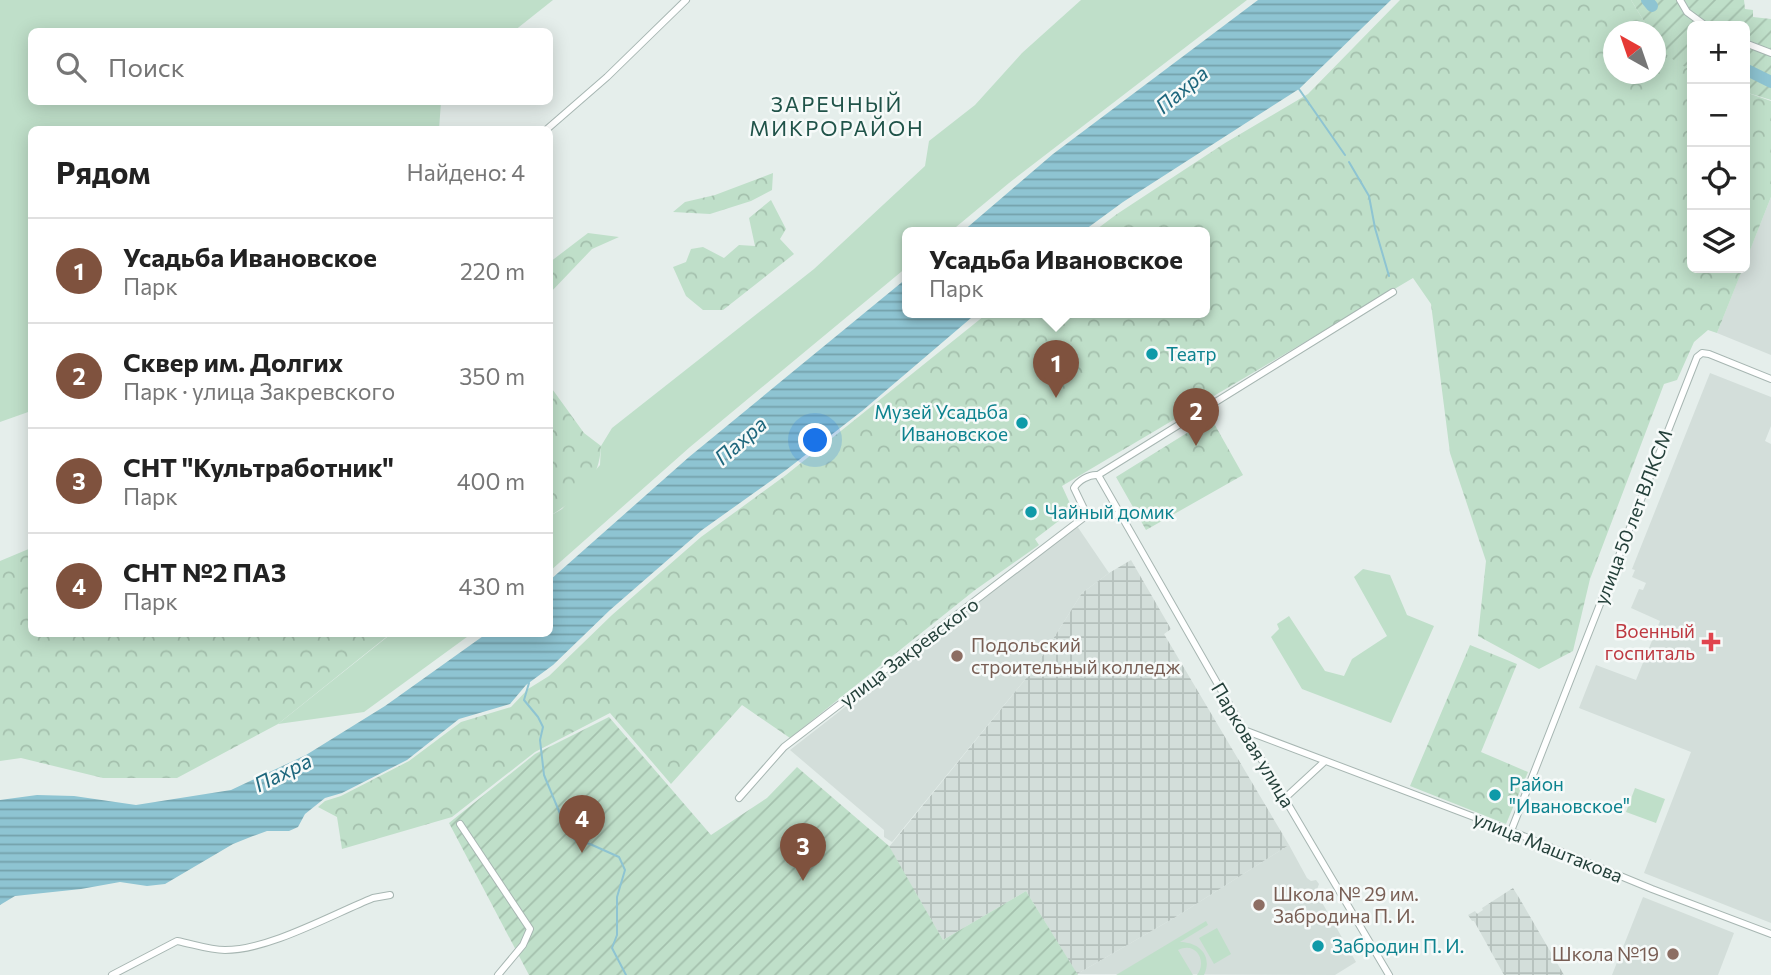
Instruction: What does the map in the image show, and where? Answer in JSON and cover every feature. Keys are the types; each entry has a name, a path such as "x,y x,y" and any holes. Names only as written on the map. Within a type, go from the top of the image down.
{"street":[{"path":"551,126 607,77 686,0"},
{"path":"1680,0 1688,12 1700,21"},
{"path":"1750,46 1771,53"},
{"path":"1120,515 1087,515 1074,488 1077,483 1093,474 1098,475 1392,292"},
{"name":"улица 50 лет ВЛКСМ","path":"1511,831 1697,357 1702,353 1709,354 1771,379"},
{"name":"Парковая улица","path":"1098,475 1389,975"},
{"name":"улица Закревского","path":"739,797 783,747 1087,515"},
{"name":"улица Маштакова","path":"1244,730 1511,831 1771,934"},
{"path":"1285,798 1324,762"},
{"path":"460,824 530,929 523,945 498,975"},
{"path":"112,975 177,941 212,949 250,948 373,898 390,895"}],"shaded area":[{"path":"1771,197 1771,355 1717,333 1741,273 1750,273 1750,250"},
{"name":"Военный госпиталь","path":"1710,373 1771,397 1771,426 1765,441 1771,444 1771,923 1644,873 1691,752 1579,708 1596,665 1636,680 1660,621 1631,608 1639,589 1643,590 1646,583 1632,577 1635,570 1632,569"},
{"path":"1077,526 1109,573 1082,593 1036,666 892,842 884,837 884,830 790,750"},
{"path":"1131,560 1171,629 1164,634 1289,845 1174,918 1077,974 1026,891 943,940 889,847 1036,666 1082,593"},
{"name":"Школа № 29 им. Забродина П. И.","path":"1289,845 1307,878 1316,880 1319,884 1316,892 1356,962 1335,975 1077,974 1174,918"},
{"path":"1513,888 1564,975 1504,975 1468,915 1475,911 1477,914"},
{"name":"Школа №19","path":"1643,897 1734,933 1718,975 1612,975"}],"green space":[{"path":"0,0 553,0 518,28 28,28 28,105 441,105 439,126 28,126 28,412 0,422"},
{"path":"1081,0 1247,0 1009,183 956,227 902,227 902,271 690,447 553,568 553,514 562,509 600,465 601,446 612,428 814,269 925,166 929,141 975,105 1022,53"},
{"path":"1400,0 1631,0 1644,21 1603,21 1603,84 1666,84 1666,54 1687,68 1687,273 1741,273 1717,333 1708,330 1694,342 1677,380 1664,384 1590,579 1573,651 1539,669 1478,636 1486,561 1450,453 1431,304 1413,278 1062,486 1073,510 1035,539 1039,545 975,590 790,738 742,705 671,784 610,713 535,752 452,817 342,849 337,817 318,807 325,801 341,796 409,761 461,722 511,707 528,689 549,676 612,615 701,537 786,475 982,318 1210,318 1210,227 1100,227 1225,143 1308,94"},
{"path":"1631,0 1744,0 1745,9 1753,10 1753,17 1771,19 1771,100 1750,94 1750,21 1687,21 1687,68 1666,53 1666,21 1644,21"},
{"path":"1750,94 1771,101 1771,197 1750,250"},
{"path":"773,173 772,190 751,201 710,214 673,212 685,202 715,195"},
{"path":"771,200 786,229 780,239 794,254 723,310 703,310 686,296 673,267 686,262 691,249 703,247 724,258 739,245 755,246 749,218"},
{"path":"588,233 619,237 592,249 553,290 553,260"},
{"path":"553,390 584,433 601,446 592,479 570,502 553,514"},
{"path":"1211,418 1243,475 1146,530 1116,477"},
{"path":"28,549 28,637 386,637 278,724 177,778 103,778 21,758 0,761 0,561"},
{"path":"1363,569 1390,575 1407,615 1434,626 1391,723 1302,689 1271,637 1279,629 1277,624 1289,616 1325,671 1344,676 1352,659 1387,636 1354,577"},
{"path":"387,637 467,637 364,712 278,724"},
{"path":"1470,645 1517,664 1481,752 1528,772 1506,824 1410,786"},
{"path":"609,717 711,835 767,798 797,767 889,846 943,940 1026,891 1078,975 529,975 449,823 535,754"},
{"path":"1635,788 1665,799 1656,823 1626,812"},
{"path":"1206,921 1208,925 1180,942 1193,944 1202,951 1207,962 1204,975 1197,975 1201,964 1198,954 1190,948 1184,948 1178,950 1193,975 1116,975"},
{"path":"1217,928 1231,954 1214,964 1199,938"}],"water":[{"name":"Пахра","path":"1258,0 1391,0 1299,89 1123,202 1089,227 968,227 1053,154"},
{"name":"Пахра","path":"902,282 902,318 971,318 862,411 702,530 610,610 553,665 526,685 510,704 459,719 407,760 342,793 325,798 305,814 298,827 289,831 267,831 233,844 165,884 147,886 120,882 15,896 0,905 0,800 37,795 74,796 136,805 231,790 306,755 385,706 482,637 553,637 553,577 689,457"}],"waterway":[{"path":"1647,0 1652,6"},
{"path":"1750,72 1771,82"},
{"path":"1299,89 1345,155"},
{"path":"1349,162 1369,196 1389,276"},
{"path":"529,683 524,700 543,727 540,740 544,775 568,833 576,841 619,857 625,870 617,897 617,935 612,948 626,975"}],"place":[{"name":"Театр","path":"1152,354"},
{"name":"Усадьба Ивановское","path":"1056,398"},
{"name":"Музей Усадьба Ивановское","path":"1022,423"},
{"name":"Сквер им. Долгих","path":"1196,446"},
{"name":"Чайный домик","path":"1031,512"},
{"name":"Военный госпиталь","path":"1711,642"},
{"name":"Подольский строительный колледж","path":"957,656"},
{"name":"Район \"Ивановское\"","path":"1495,795"},
{"name":"СНТ №2 ПАЗ","path":"582,853"},
{"name":"СНТ \"Культработник\"","path":"803,881"},
{"name":"Школа № 29 им. Забродина П. И.","path":"1259,905"},
{"name":"Забродин П. И.","path":"1318,946"},
{"name":"Школа №19","path":"1673,954"}],"district":[{"name":"ЗАРЕЧНЫЙ МИКРОРАЙОН","path":"837,117"}]}
